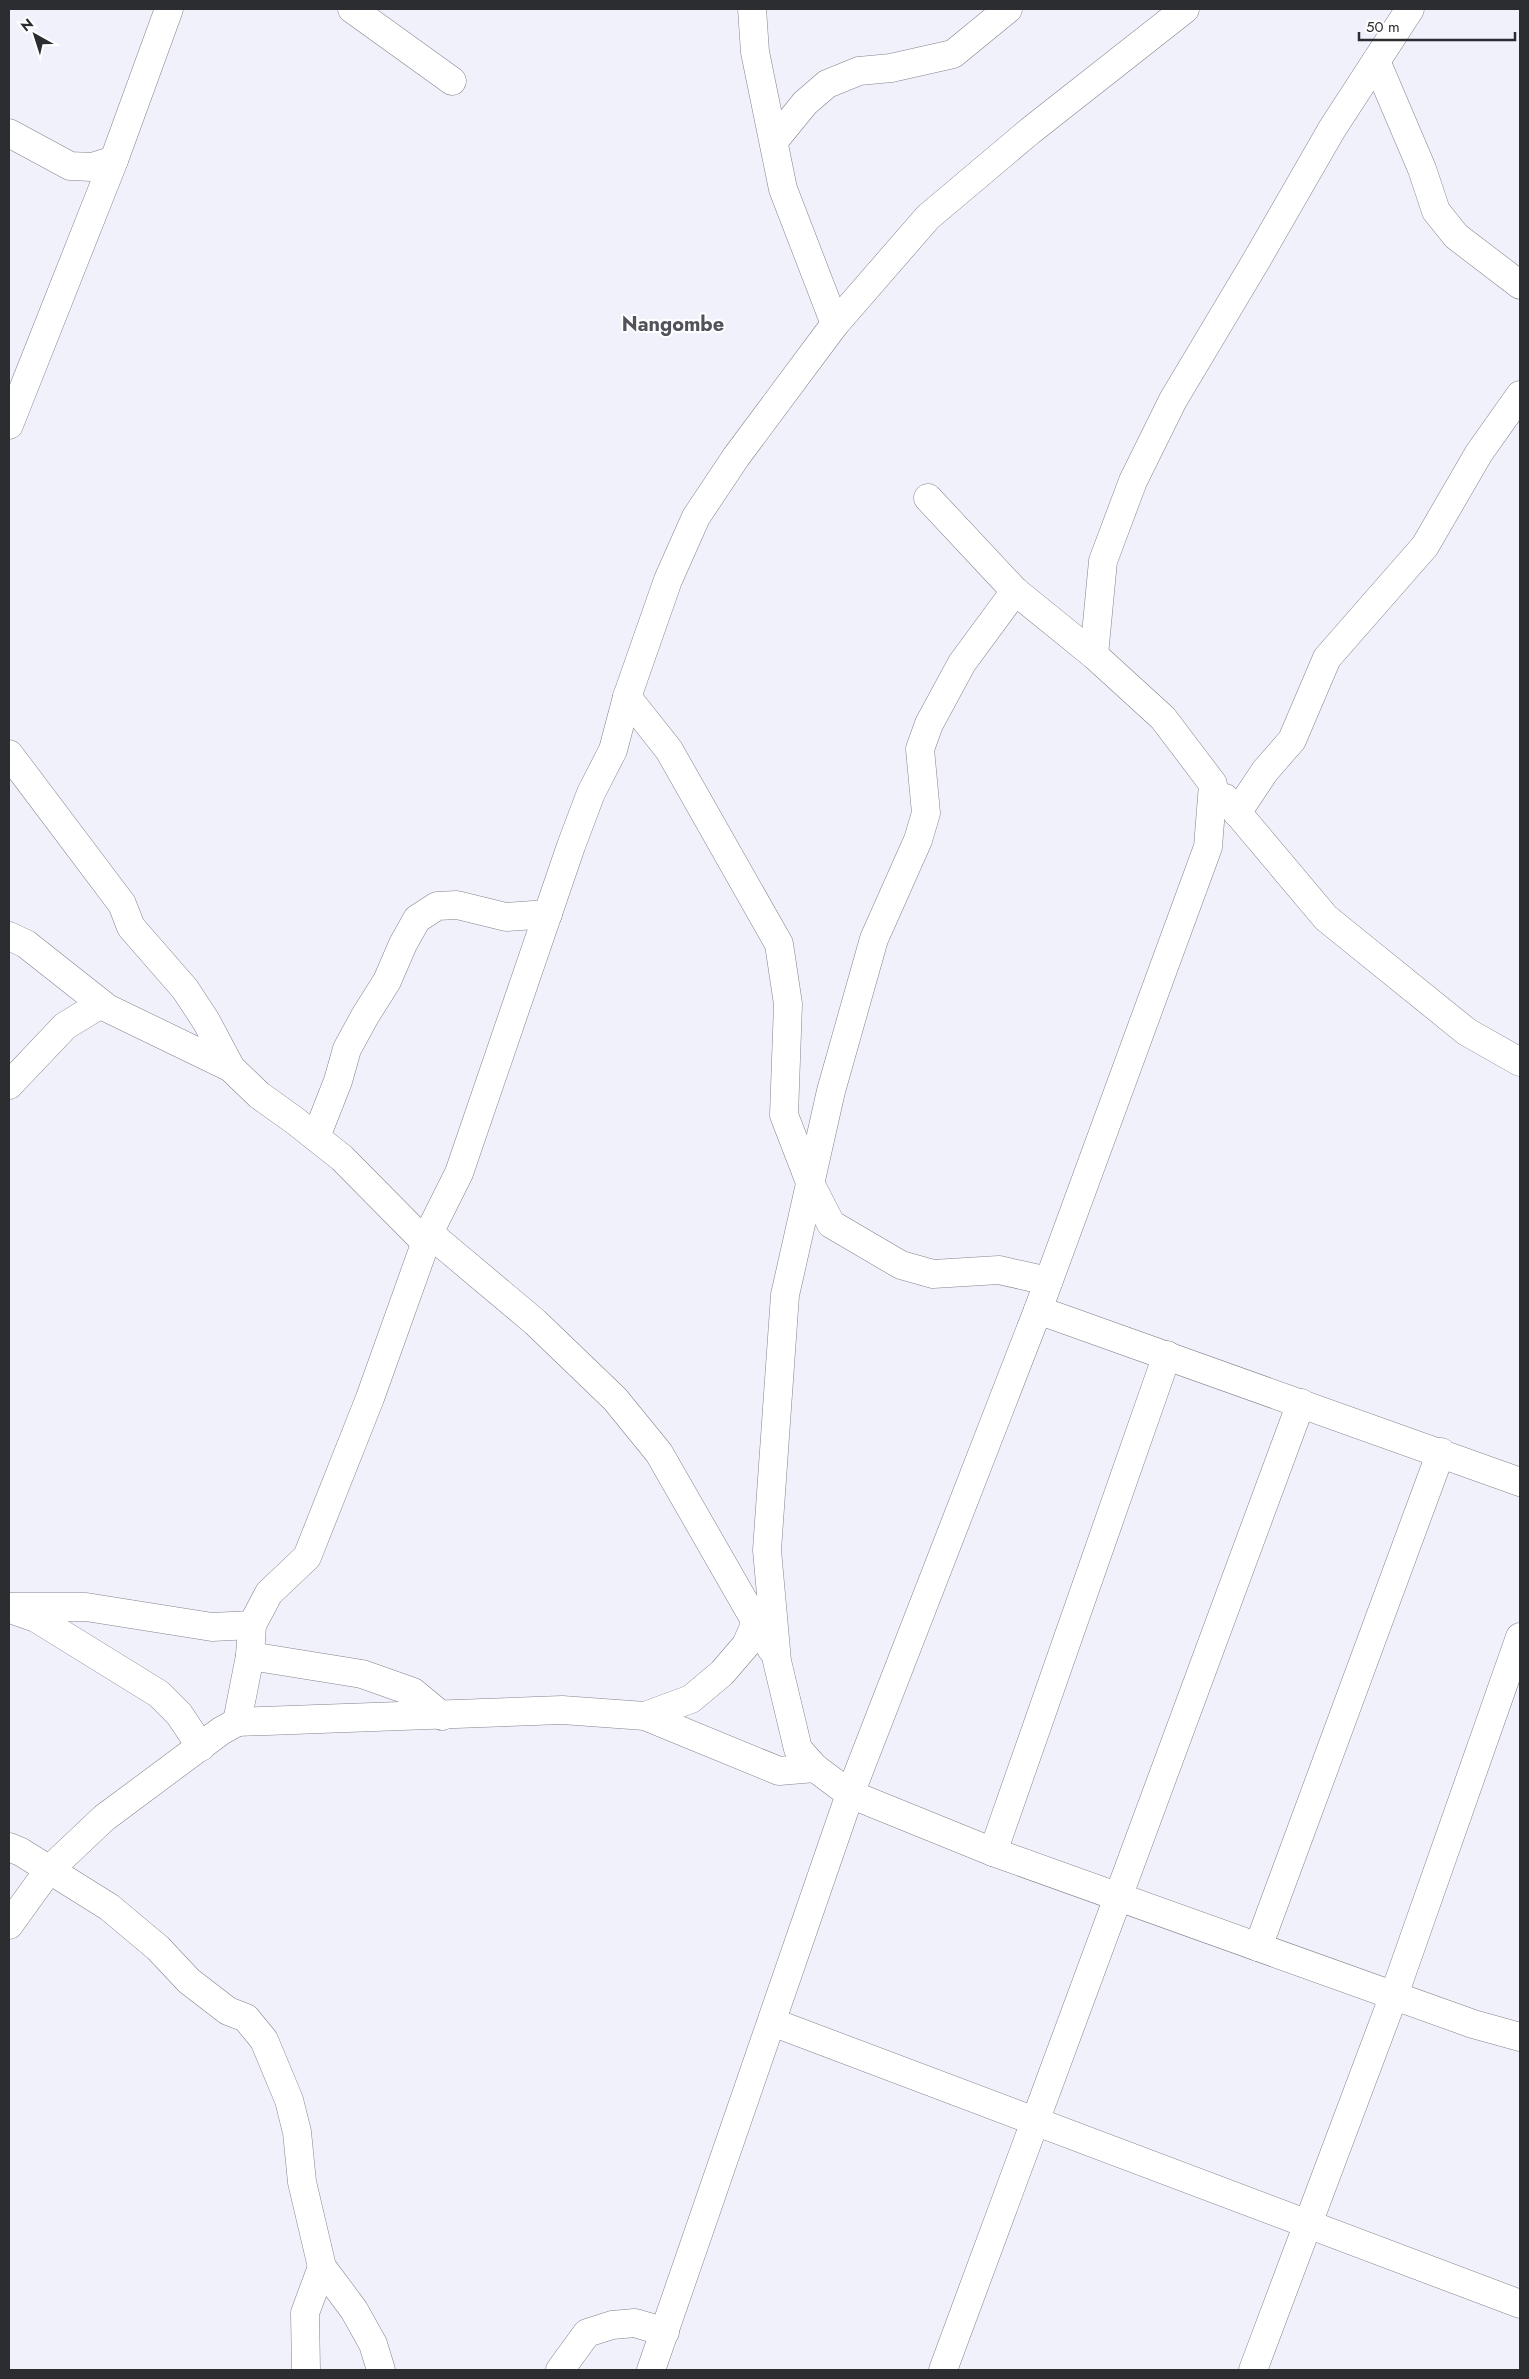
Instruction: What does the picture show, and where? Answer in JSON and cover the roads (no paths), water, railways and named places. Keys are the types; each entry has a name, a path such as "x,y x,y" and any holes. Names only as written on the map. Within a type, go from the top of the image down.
{"street":[{"path":"9,425 114,160 169,9"},
{"path":"352,9 452,81"},
{"path":"752,9 755,52 783,189 835,324"},
{"path":"774,140 804,103 828,84 859,71 891,68 953,54 1008,9"},
{"path":"237,1722 250,1656 252,1625 270,1593 306,1557 370,1398 427,1238 459,1173 591,793 613,750 627,697 668,580 696,517 736,458 835,324 928,216 1030,131 1185,9"},
{"path":"1094,655 1103,561 1133,481 1173,400 1256,261 1332,128 1410,9"},
{"path":"1376,61 1422,169 1436,211 1456,236 1520,285"},
{"path":"9,133 70,166 92,167 114,160"},
{"path":"70,166 92,216"},
{"path":"1237,813 1266,771 1292,740 1327,658 1425,546 1479,453 1520,395"},
{"path":"928,498 1015,591 1094,655 1163,718 1213,784 1326,918 1467,1032 1520,1062"},
{"path":"1015,591 962,662 929,724 920,749 926,814 918,840 874,939 831,1091 785,1295 767,1550 778,1661 798,1749 814,1768 850,1794 993,1852 1473,2024 1520,2037"},
{"path":"627,697 669,750 779,944 788,1004 784,1115 811,1185 831,1224 901,1265 933,1274 999,1270 1048,1281"},
{"path":"9,754 122,904 131,927 185,989 206,1021 231,1068"},
{"path":"651,2370 850,1794 1038,1310 1208,846 1213,784"},
{"path":"316,1137 338,1081 347,1049 387,981 403,944 417,919 437,906 457,905 506,917 548,914"},
{"path":"9,936 26,944 56,966 101,1004 231,1068 259,1095 316,1137 427,1238 535,1322 615,1398 659,1453 778,1661"},
{"path":"9,1085 65,1026 101,1004"},
{"path":"1038,1310 1441,1452 1520,1482"},
{"path":"993,1852 1167,1355"},
{"path":"943,2370 1301,1403"},
{"path":"1258,1947 1441,1452"},
{"path":"645,1716 691,1699 722,1673 746,1645 770,1592"},
{"path":"9,1608 86,1607 212,1627 252,1625"},
{"path":"9,1608 36,1618 159,1694 179,1714 201,1747"},
{"path":"9,1632 36,1618"},
{"path":"1253,2370 1394,1995 1520,1636"},
{"path":"250,1656 362,1674 413,1692 442,1716"},
{"path":"9,1925 48,1871 104,1818 237,1722 442,1716 562,1710 645,1716 779,1771 814,1768"},
{"path":"9,1847 21,1852 48,1871 108,1907 158,1948 189,1981 228,2011 246,2018 264,2040 289,2100 297,2132 302,2182 322,2268 354,2310 373,2344 381,2370"},
{"path":"772,2022 1520,2304"},
{"path":"306,2370 305,2313 322,2268"},
{"path":"560,2370 587,2333 612,2325 635,2323 665,2332"}],"district":[{"name":"Nangombe","path":"673,324"}]}
